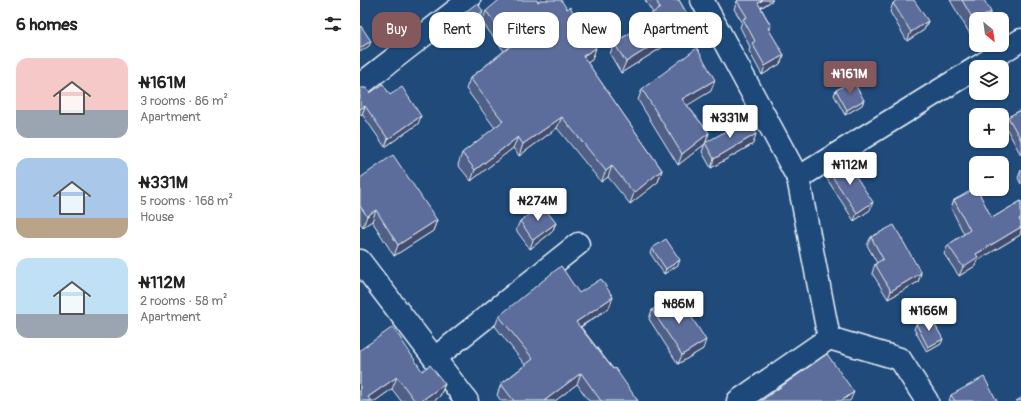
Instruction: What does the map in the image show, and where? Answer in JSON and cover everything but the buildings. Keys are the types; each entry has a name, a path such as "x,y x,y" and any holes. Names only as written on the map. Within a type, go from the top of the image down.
{"street":[{"path":"360,85 469,0"},
{"path":"702,0 798,178 829,338"},
{"path":"990,60 1021,40"},
{"path":"798,178 969,73"},
{"path":"435,358 578,244"},
{"path":"360,260 467,401"},
{"path":"738,401 829,338"},
{"path":"829,338 900,359 927,401"}]}
